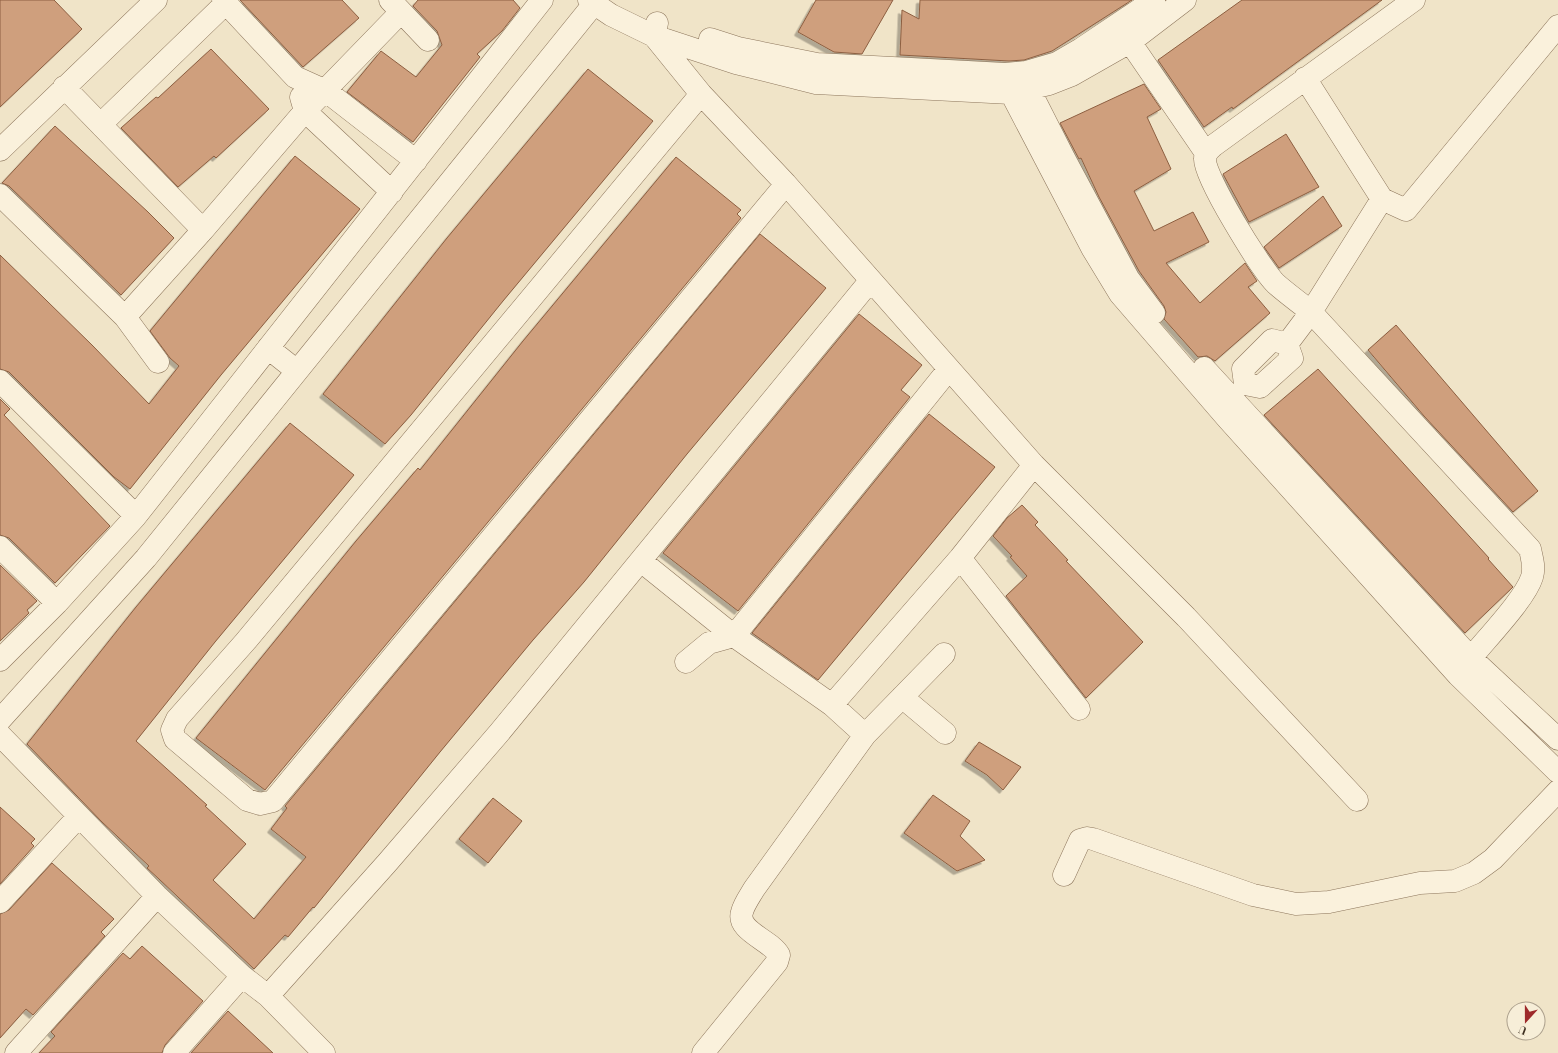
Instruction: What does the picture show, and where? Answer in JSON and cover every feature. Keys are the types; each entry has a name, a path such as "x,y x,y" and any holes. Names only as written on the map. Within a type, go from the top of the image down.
{"street":[{"path":"0,660 57,603 136,516 542,0"},
{"path":"1018,82 1057,63 1081,49 1154,0"},
{"path":"0,720 146,558 598,1 655,30 817,64 1018,82 1072,75 1130,42 1185,0"},
{"path":"1414,0 1206,153 1204,159 1212,180 1246,243 1275,282 1311,312 1530,549 1534,563 1532,576 1526,591 1471,658"},
{"path":"101,124 224,1 295,77 326,91 416,161"},
{"path":"0,150 147,3"},
{"path":"125,317 203,230 305,111 326,91 396,6 428,40"},
{"path":"1306,78 1382,198 1406,210 1558,26"},
{"path":"655,30 701,94 786,184 870,281 1034,465 1186,617 1356,800"},
{"path":"1130,42 1206,153"},
{"path":"295,77 305,111 392,192"},
{"path":"1018,82 1106,273 1120,294 1231,396 1471,658 1558,739"},
{"path":"64,87 203,230"},
{"path":"701,94 245,642 177,719 172,730 175,739 247,800 260,804 273,801 786,184"},
{"path":"0,195 125,317 158,362"},
{"path":"1231,396 1243,369 1272,340 1287,344 1311,312 1382,198"},
{"path":"268,996 452,788 641,561 870,281"},
{"path":"268,348 298,371"},
{"path":"686,662 709,643 734,636 949,369"},
{"path":"0,381 136,516"},
{"path":"1231,396 1458,675 1558,772"},
{"path":"832,705 960,558 1034,465"},
{"path":"0,547 57,603"},
{"path":"960,558 1079,709"},
{"path":"641,561 734,636 832,705 865,735"},
{"path":"703,1053 777,962 779,955 776,949 746,928 742,922 742,911 765,872 865,735 944,654"},
{"path":"902,697 945,733"},
{"path":"0,735 157,896 242,976 268,996 324,1053"},
{"path":"1064,875 1080,840 1087,838 1253,895 1296,904 1329,902 1420,883 1455,881 1474,874 1493,859 1558,791"},
{"path":"0,902 79,816"},
{"path":"16,1053 157,896"},
{"path":"174,1053 242,976"}],"building":[{"path":"0,0 54,0 82,29 0,107"},
{"path":"240,0 342,0 359,18 303,67"},
{"path":"418,0 513,0 520,8 502,31 477,54 480,57 413,142 347,92 381,51 416,77 442,45 437,31 413,6"},
{"path":"816,0 893,0 862,54 834,52 798,32"},
{"path":"920,0 1132,0 1052,51 1024,60 1009,61 900,55 902,10 919,19"},
{"path":"1242,0 1382,0 1233,109 1232,107 1204,127 1158,60"},
{"path":"211,49 269,109 216,158 214,156 178,187 121,128 156,97 158,98"},
{"path":"588,69 653,121 503,301 411,415 385,444 323,394 447,238"},
{"path":"1144,84 1161,109 1147,117 1171,169 1134,191 1154,231 1193,212 1209,242 1166,263 1200,303 1245,263 1257,281 1248,287 1270,313 1215,361 1207,356 1198,357 1164,319 1166,312 1164,306 1139,271 1099,197 1081,158 1079,159 1060,123"},
{"path":"55,126 174,238 121,295 9,186 2,183"},
{"path":"1286,134 1319,187 1249,222 1223,174"},
{"path":"295,156 360,209 221,375 130,489 114,477 9,372 0,369 0,255 93,346 149,404 179,366 170,358 150,331"},
{"path":"676,157 741,210 737,214 741,218 265,790 196,738 356,541 418,468 420,470 523,341"},
{"path":"1323,196 1342,226 1279,268 1264,247"},
{"path":"760,234 826,288 687,454 584,582 533,640 440,752 314,908 313,907 288,937 285,935 254,969 147,868 149,866 102,822 27,744 136,607 290,423 354,475 215,642 136,741 207,805 205,806 246,844 213,880 254,919 306,857 271,829 287,808 285,806"},
{"path":"859,314 922,365 901,390 910,397 738,611 663,553"},
{"path":"1396,325 1538,491 1513,512 1424,416 1368,350"},
{"path":"1318,369 1489,558 1488,559 1513,587 1465,633 1264,415"},
{"path":"0,399 10,409 4,415 110,526 55,583 9,538 0,535"},
{"path":"929,414 995,467 818,680 752,633"},
{"path":"1022,505 1038,522 1035,525 1068,560 1066,561 1143,642 1086,698 1006,596 1027,576 1010,557 1012,556 993,536 1007,518"},
{"path":"0,565 37,601 27,610 29,613 0,641"},
{"path":"979,742 1021,767 1003,790 987,775 965,761"},
{"path":"933,795 970,821 960,836 985,860 957,871 904,833"},
{"path":"493,798 522,821 488,863 459,839"},
{"path":"0,807 35,839 31,843 34,846 0,884"},
{"path":"52,863 114,919 101,932 105,936 33,1015 26,1009 0,1038 0,914 9,910"},
{"path":"142,946 203,1001 165,1045 162,1053 39,1053 55,1036 51,1032 123,953 130,959"},
{"path":"228,1011 273,1053 191,1053"}]}
